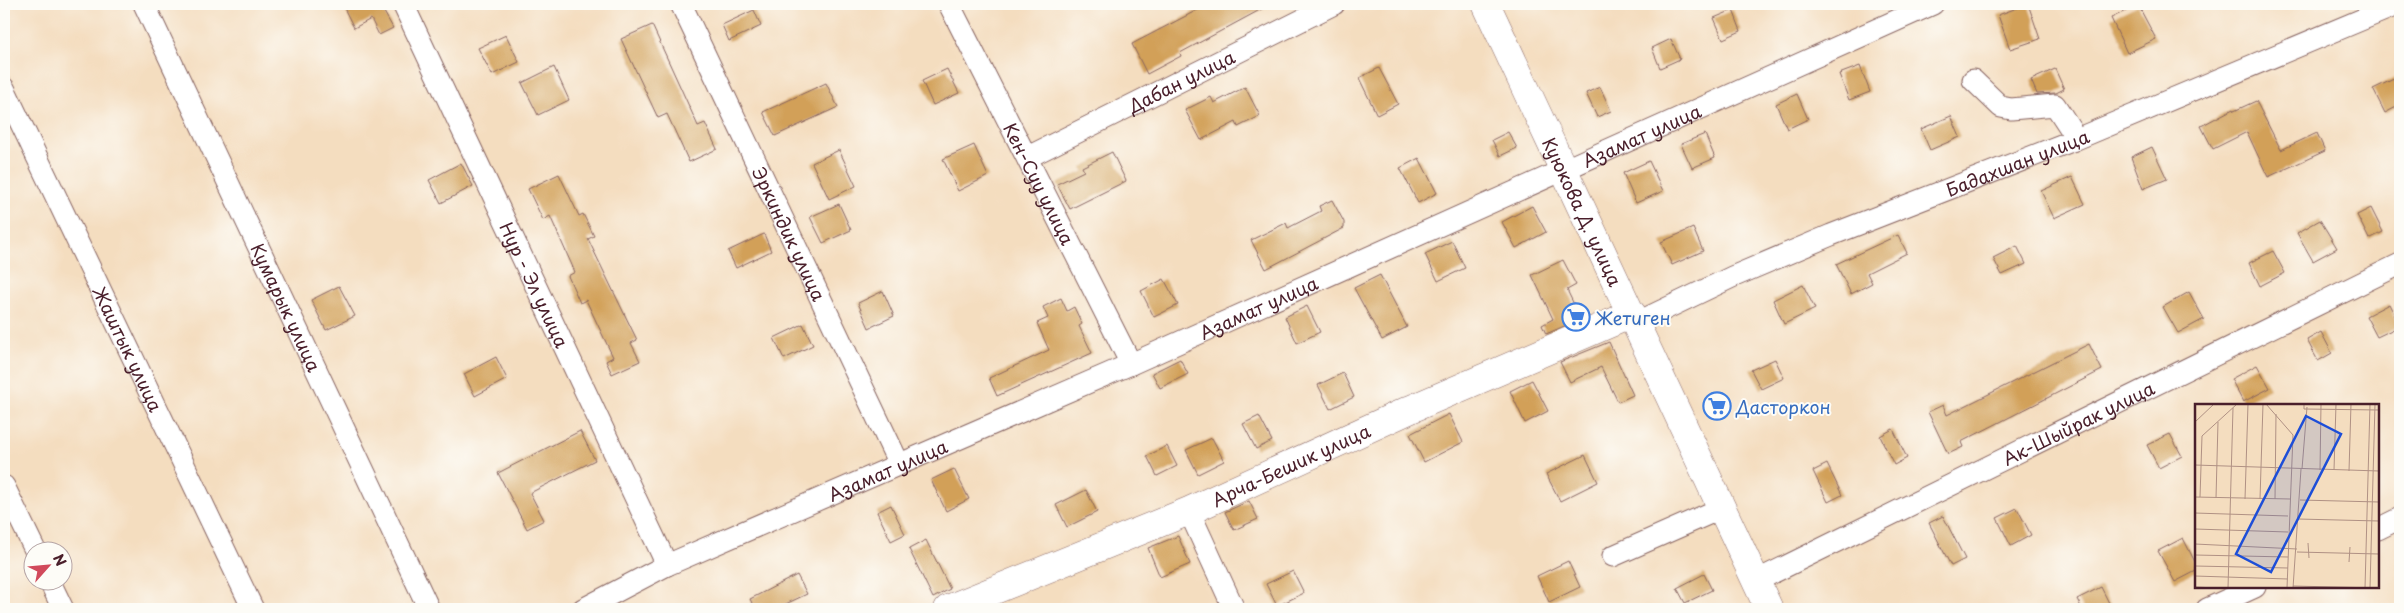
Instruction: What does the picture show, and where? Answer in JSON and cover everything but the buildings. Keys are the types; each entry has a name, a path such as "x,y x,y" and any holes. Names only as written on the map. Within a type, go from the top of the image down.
{"street":[{"name":"Кумарык улица","path":"144,4 430,609"},
{"name":"Нур - Эл улица","path":"404,4 667,565"},
{"name":"Эркиндик улица","path":"681,4 899,464"},
{"name":"Кен-Суу улица","path":"949,4 1131,364"},
{"name":"Дабан улица","path":"1028,157 1334,4"},
{"name":"Куюкова Д. улица","path":"1486,4 1769,609"},
{"name":"Азамат улица","path":"583,609 667,565 1131,364 1565,171 1933,4"},
{"name":"Бадахшан улица","path":"1634,319 1831,235 2068,127 2399,4"},
{"path":"1973,80 2001,107 2011,109 2055,105 2068,127"},
{"name":"Жаштык улица","path":"4,88 253,609"},
{"name":"Ак-Шыйрак улица","path":"1756,581 2400,264"},
{"name":"Арча-Бешик улица","path":"948,609 1189,511 1411,409 1634,319"},
{"path":"4,486 30,540"},
{"path":"1613,556 1722,508"},
{"path":"1189,511 1234,609"},
{"path":"2379,528 2400,518"},
{"path":"2207,609 2253,588"},
{"path":"54,590 63,609"}],"place":[{"name":"Жетиген","path":"1576,317"},
{"name":"Дасторкон","path":"1717,406"}]}
